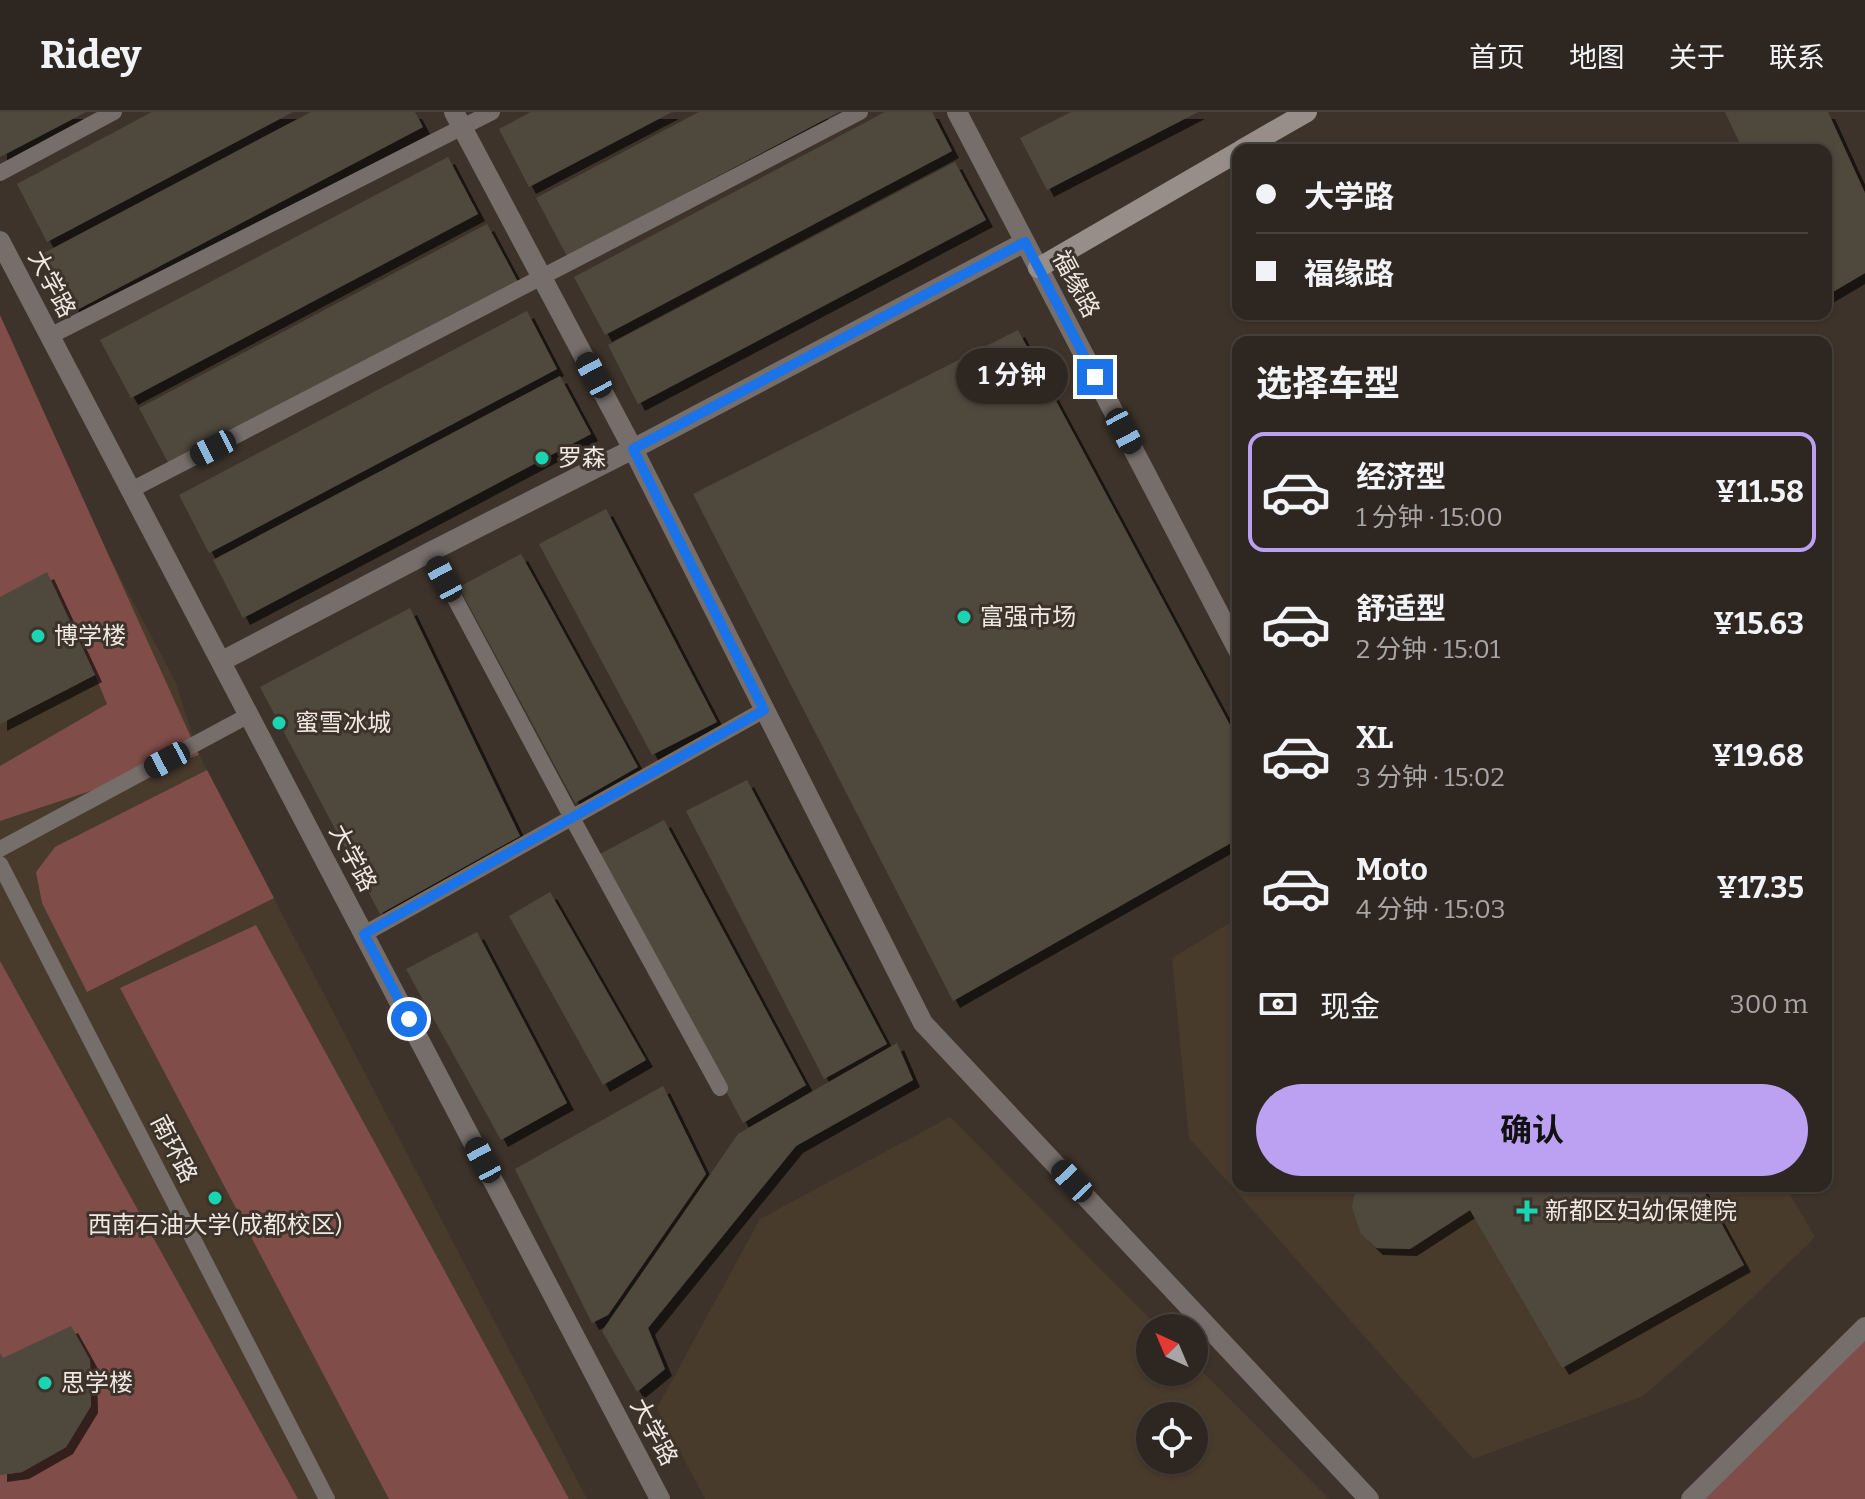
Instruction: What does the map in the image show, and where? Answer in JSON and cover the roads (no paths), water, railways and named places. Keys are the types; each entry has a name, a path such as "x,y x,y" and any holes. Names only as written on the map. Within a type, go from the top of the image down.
{"street":[{"name":"福缘路","path":"957,112 1232,639"},
{"path":"1252,144 1307,112"},
{"path":"458,120 633,449 923,1023 1369,1499"},
{"path":"1038,268 1232,156"},
{"name":"大学路","path":"0,241 660,1499"},
{"path":"222,661 1025,242"},
{"path":"1691,1499 1865,1327"}],"lane":[{"path":"0,173 114,112"},
{"path":"50,336 458,120 492,112"},
{"path":"131,490 860,112"},
{"path":"430,552 720,1088"},
{"path":"364,934 764,710"},
{"path":"0,849 249,715"},
{"name":"南环路","path":"0,864 327,1499"}],"place":[{"name":"罗森","path":"542,458"},
{"name":"富强市场","path":"964,617"},
{"name":"博学楼","path":"38,636"},
{"name":"蜜雪冰城","path":"279,723"},
{"name":"西南石油大学(成都校区)","path":"215,1198"},
{"name":"新都区妇幼保健院","path":"1527,1211"},
{"name":"思学楼","path":"45,1383"}]}
